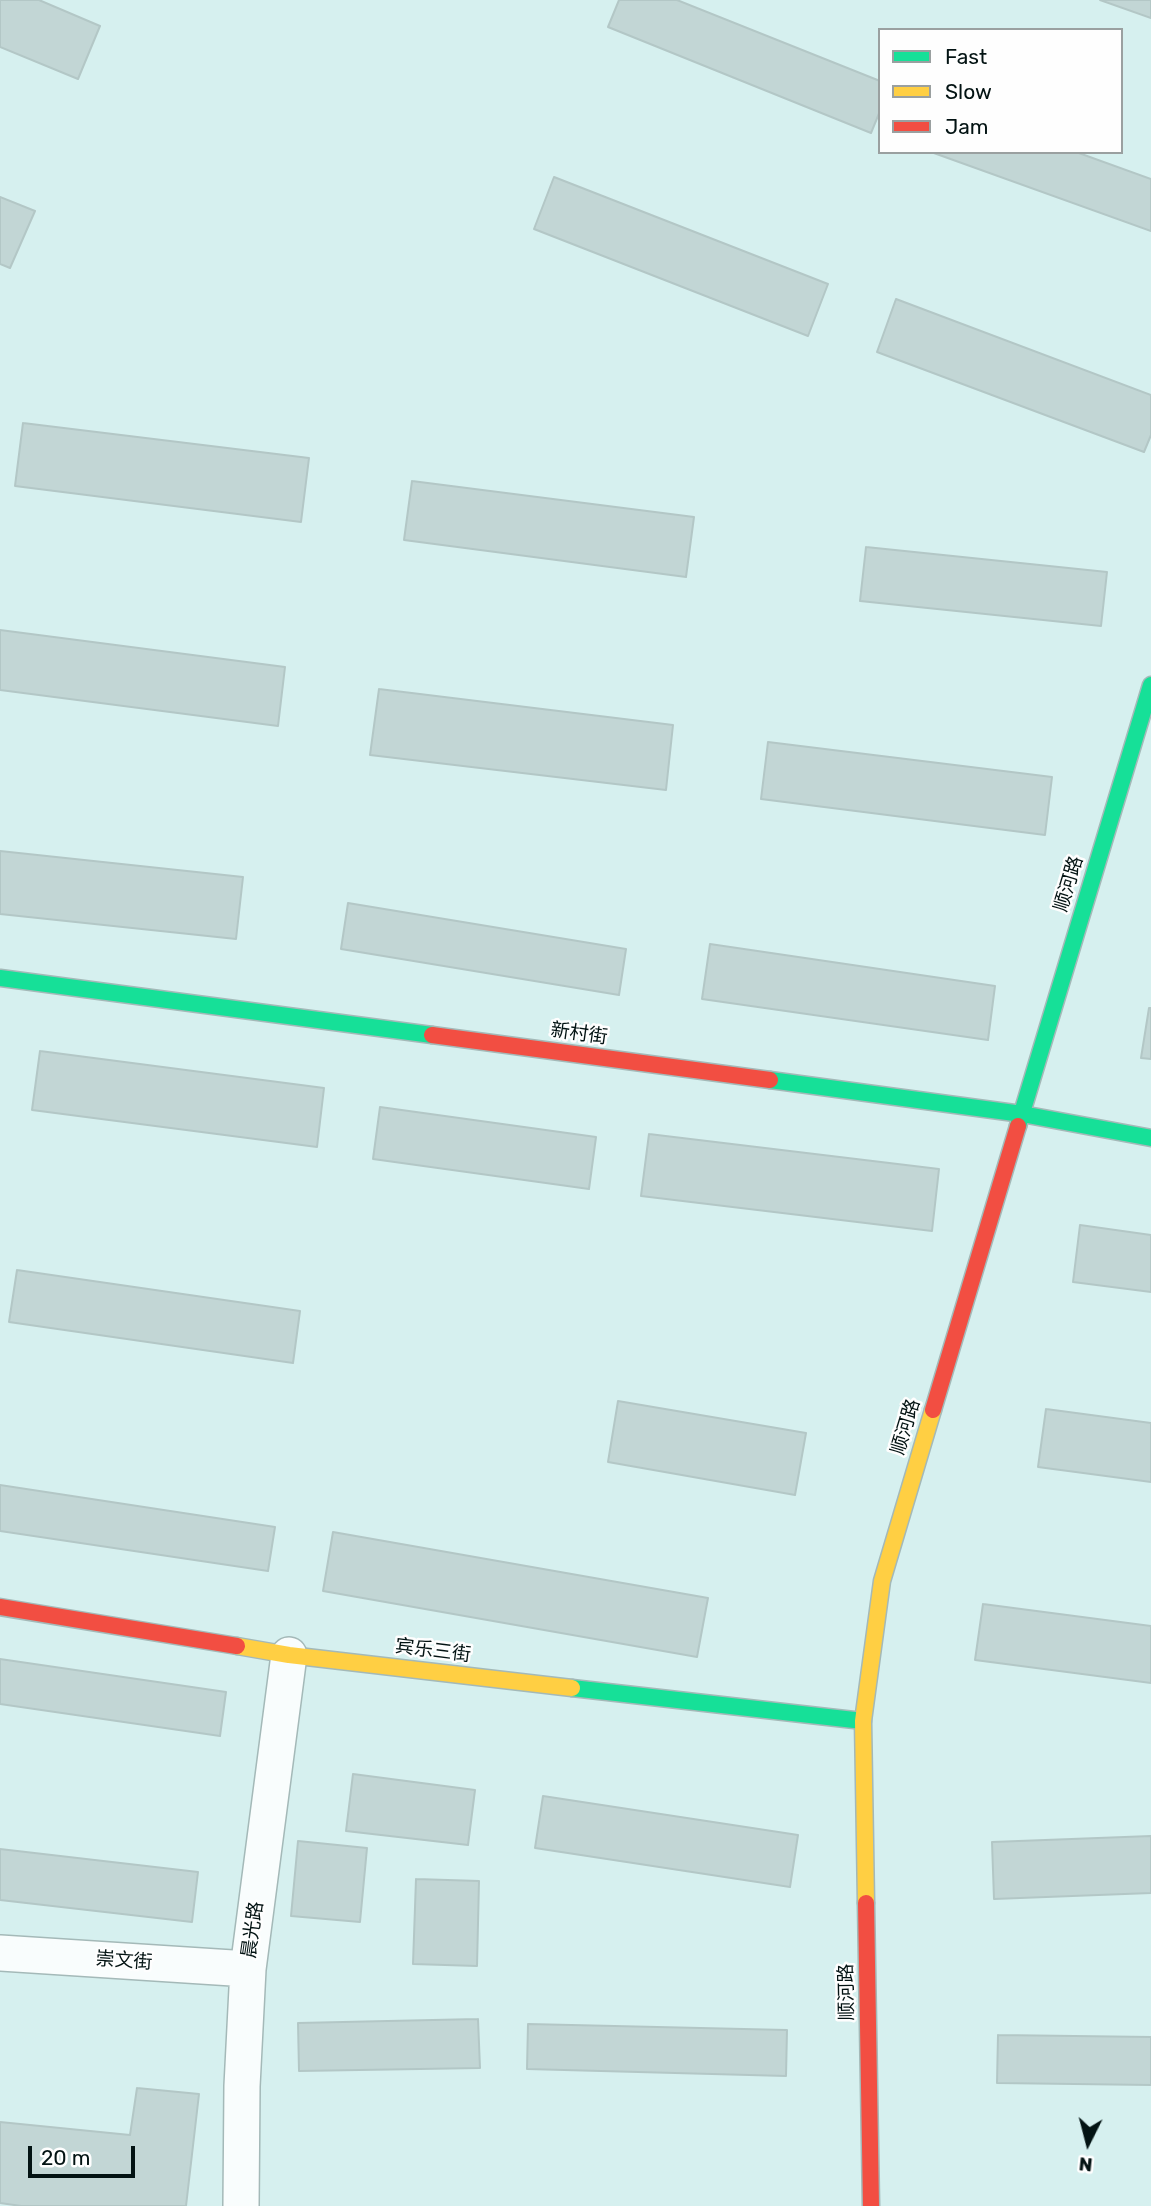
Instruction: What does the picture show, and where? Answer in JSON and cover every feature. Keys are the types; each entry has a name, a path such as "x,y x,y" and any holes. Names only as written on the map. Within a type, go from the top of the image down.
{"street":[{"name":"顺河路","path":"871,2206 863,1721 882,1581 1151,685"},
{"name":"新村街","path":"0,978 1022,1114 1151,1138"},
{"name":"宾乐三街","path":"0,1606 289,1655 863,1721"},
{"name":"晨光路","path":"241,2206 242,2085 248,1969 289,1655"},
{"name":"崇文街","path":"0,1953 248,1969"}],"building":[{"path":"0,0 39,0 100,26 78,79 0,47"},
{"path":"619,0 677,0 878,80 878,116 871,133 608,27"},
{"path":"1100,0 1151,0 1151,18"},
{"path":"937,154 1082,154 1151,179 1151,231"},
{"path":"554,177 828,284 808,336 534,229"},
{"path":"0,197 35,211 10,268 0,264"},
{"path":"896,299 1151,395 1151,435 1144,452 877,352"},
{"path":"23,423 309,458 301,522 15,486"},
{"path":"412,481 694,517 686,577 404,540"},
{"path":"866,547 1107,572 1101,626 860,601"},
{"path":"0,630 285,667 278,726 0,690"},
{"path":"379,689 673,725 666,790 370,755"},
{"path":"768,742 1052,777 1045,835 761,799"},
{"path":"0,851 243,877 236,939 0,914"},
{"path":"348,903 626,949 619,995 341,949"},
{"path":"710,944 995,986 988,1040 702,999"},
{"path":"1151,1008 1151,1059 1141,1058"},
{"path":"40,1051 324,1088 317,1147 32,1110"},
{"path":"380,1107 596,1137 589,1189 373,1159"},
{"path":"649,1134 939,1169 932,1231 641,1196"},
{"path":"1080,1225 1151,1235 1151,1292 1073,1282"},
{"path":"17,1270 300,1311 293,1363 9,1322"},
{"path":"618,1401 806,1433 795,1495 608,1462"},
{"path":"1046,1409 1151,1423 1151,1482 1038,1467"},
{"path":"0,1485 275,1527 268,1571 0,1531"},
{"path":"333,1532 708,1598 697,1657 323,1591"},
{"path":"983,1604 1151,1626 1151,1683 975,1660"},
{"path":"0,1659 226,1692 220,1736 0,1704"},
{"path":"353,1774 475,1790 468,1845 346,1831"},
{"path":"543,1796 798,1835 790,1887 535,1848"},
{"path":"1151,1836 1151,1893 994,1899 992,1842"},
{"path":"298,1841 367,1848 360,1922 291,1916"},
{"path":"0,1849 198,1872 192,1922 0,1900"},
{"path":"416,1879 479,1881 477,1966 413,1964"},
{"path":"478,2019 480,2068 299,2071 298,2023"},
{"path":"528,2024 787,2030 786,2076 527,2069"},
{"path":"998,2035 1151,2037 1151,2085 997,2083"},
{"path":"137,2088 199,2094 186,2206 21,2206 0,2203 0,2122 130,2135"}],"traffic: fast":[{"path":"1018,1126 1151,685"},
{"path":"0,978 432,1035"},
{"path":"770,1080 1022,1114 1151,1138"},
{"path":"572,1688 863,1721"}],"traffic: slow":[{"path":"866,1903 863,1721 882,1581 933,1410"},
{"path":"237,1646 289,1655 572,1688"}],"traffic: jam":[{"path":"432,1035 770,1080"},
{"path":"933,1410 1018,1126"},
{"path":"0,1607 237,1646"},
{"path":"866,1903 871,2206"}]}
